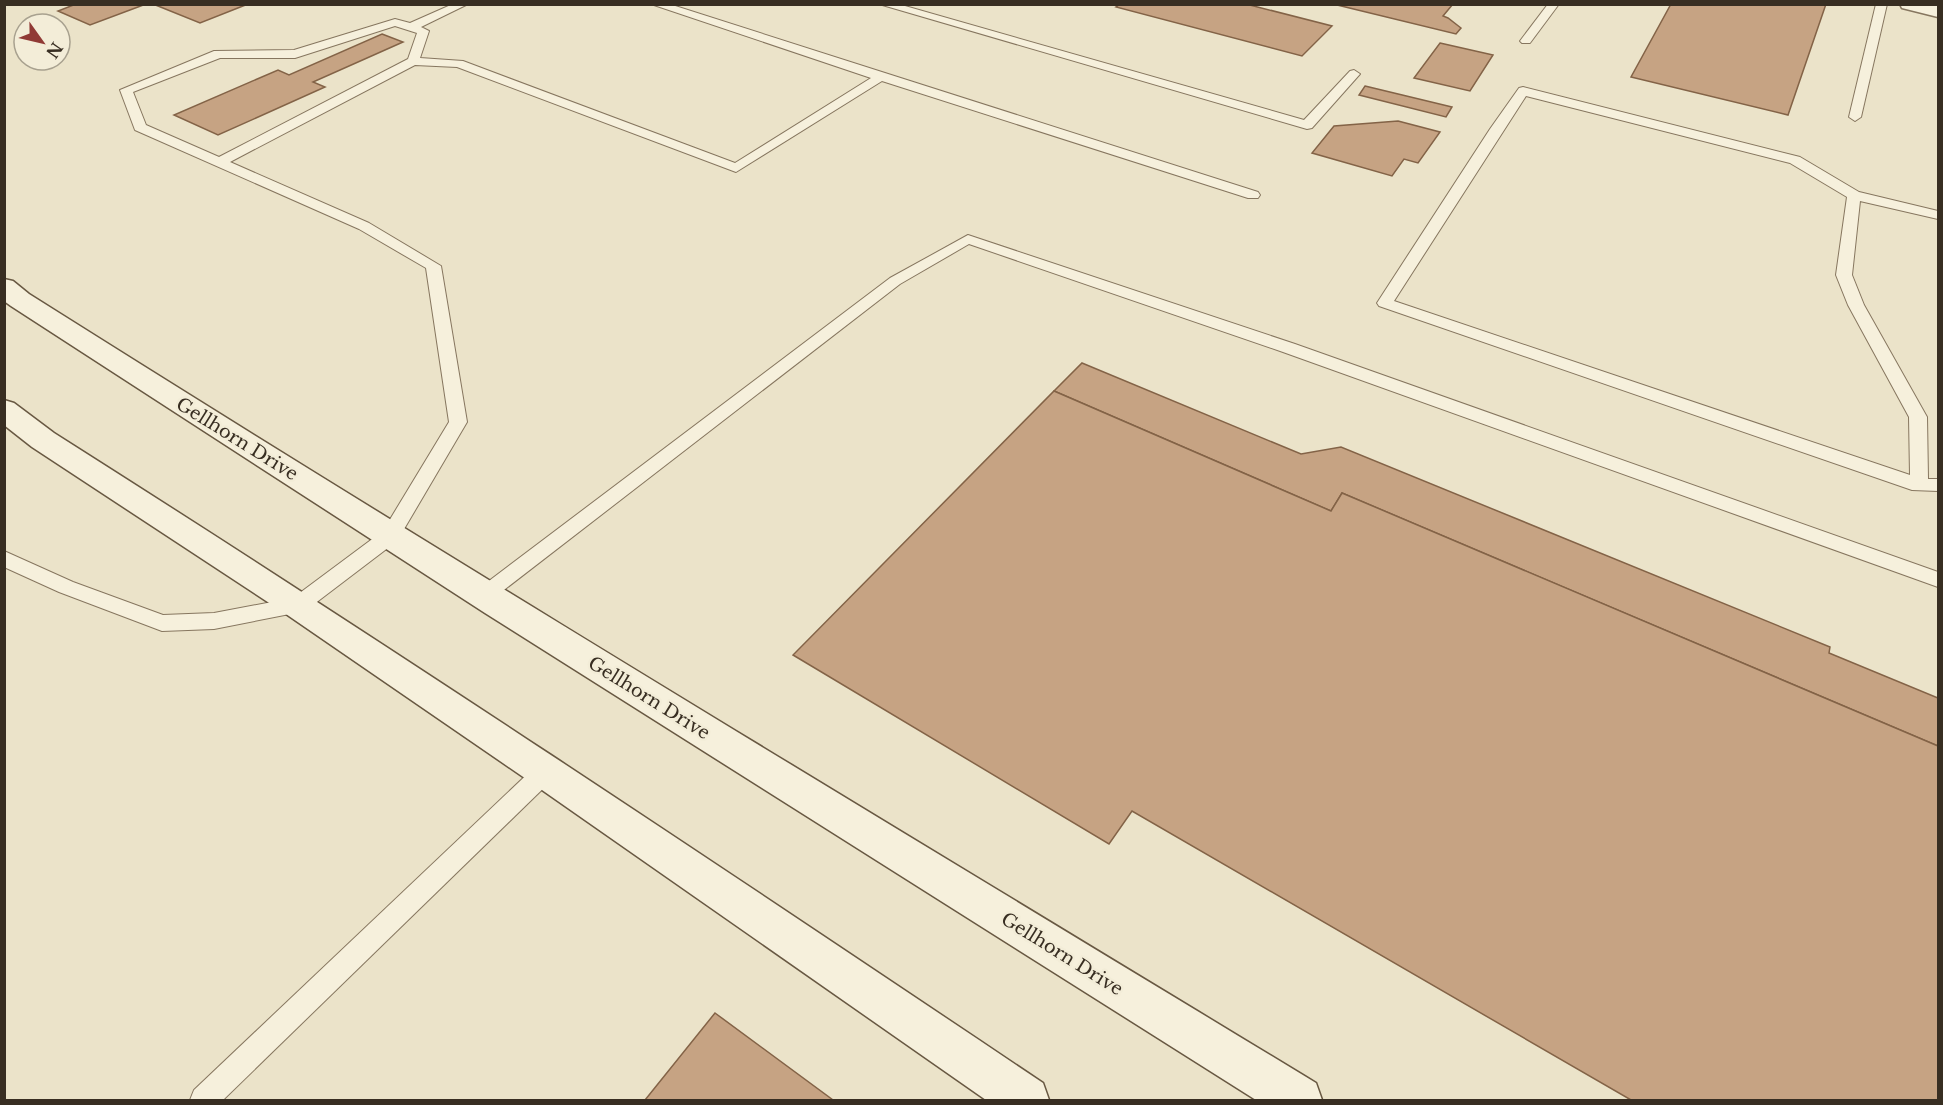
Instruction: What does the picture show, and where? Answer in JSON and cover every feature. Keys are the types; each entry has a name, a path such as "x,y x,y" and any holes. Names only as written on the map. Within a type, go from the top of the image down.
{"main road":[{"path":"1909,4 1938,11"},
{"name":"Gellhorn Drive","path":"10,298 1299,1101"},
{"path":"4,410 43,440 298,605 546,771 1026,1101"}],"lane":[{"path":"411,27 463,4"},
{"path":"656,4 1253,195"},
{"path":"884,4 1307,125 1354,74"},
{"path":"1526,41 1554,4"},
{"path":"1855,117 1882,4"},
{"path":"4,558 66,587 162,622 214,621 298,605 390,536 458,422 434,266 364,226 140,127 126,90 218,54 295,54 395,22 423,32 413,61"},
{"path":"219,162 413,61 459,64 736,168 881,77"},
{"path":"1938,215 1854,195 1795,160 1523,91 1496,129 1385,303 1919,485 1938,485"},
{"path":"1854,195 1844,275 1856,305 1918,417 1919,485"},
{"path":"484,595 895,281 968,239 1289,348 1938,580"},
{"path":"204,1101 546,771"}],"building":[{"path":"76,4 146,4 90,25 72,17 72,12 58,11"},
{"path":"153,4 248,4 200,23"},
{"path":"1120,4 1246,4 1332,26 1302,56 1116,7"},
{"path":"1333,4 1453,4 1443,16 1461,28 1456,34"},
{"path":"1671,4 1826,4 1788,115 1631,77"},
{"path":"382,34 403,42 313,82 325,87 218,135 174,115 278,70 289,75"},
{"path":"1440,43 1493,55 1470,91 1414,78"},
{"path":"1365,86 1452,107 1446,117 1359,95"},
{"path":"1398,121 1440,132 1418,163 1404,159 1392,176 1312,153 1334,126"},
{"path":"1082,363 1301,454 1341,447 1830,647 1829,653 1938,698 1938,746 1342,493 1331,511 1054,391"},
{"path":"1054,391 1331,511 1342,493 1938,746 1938,1100 1631,1100 1132,811 1109,844 793,655"},
{"path":"715,1013 833,1100 645,1100"}]}
